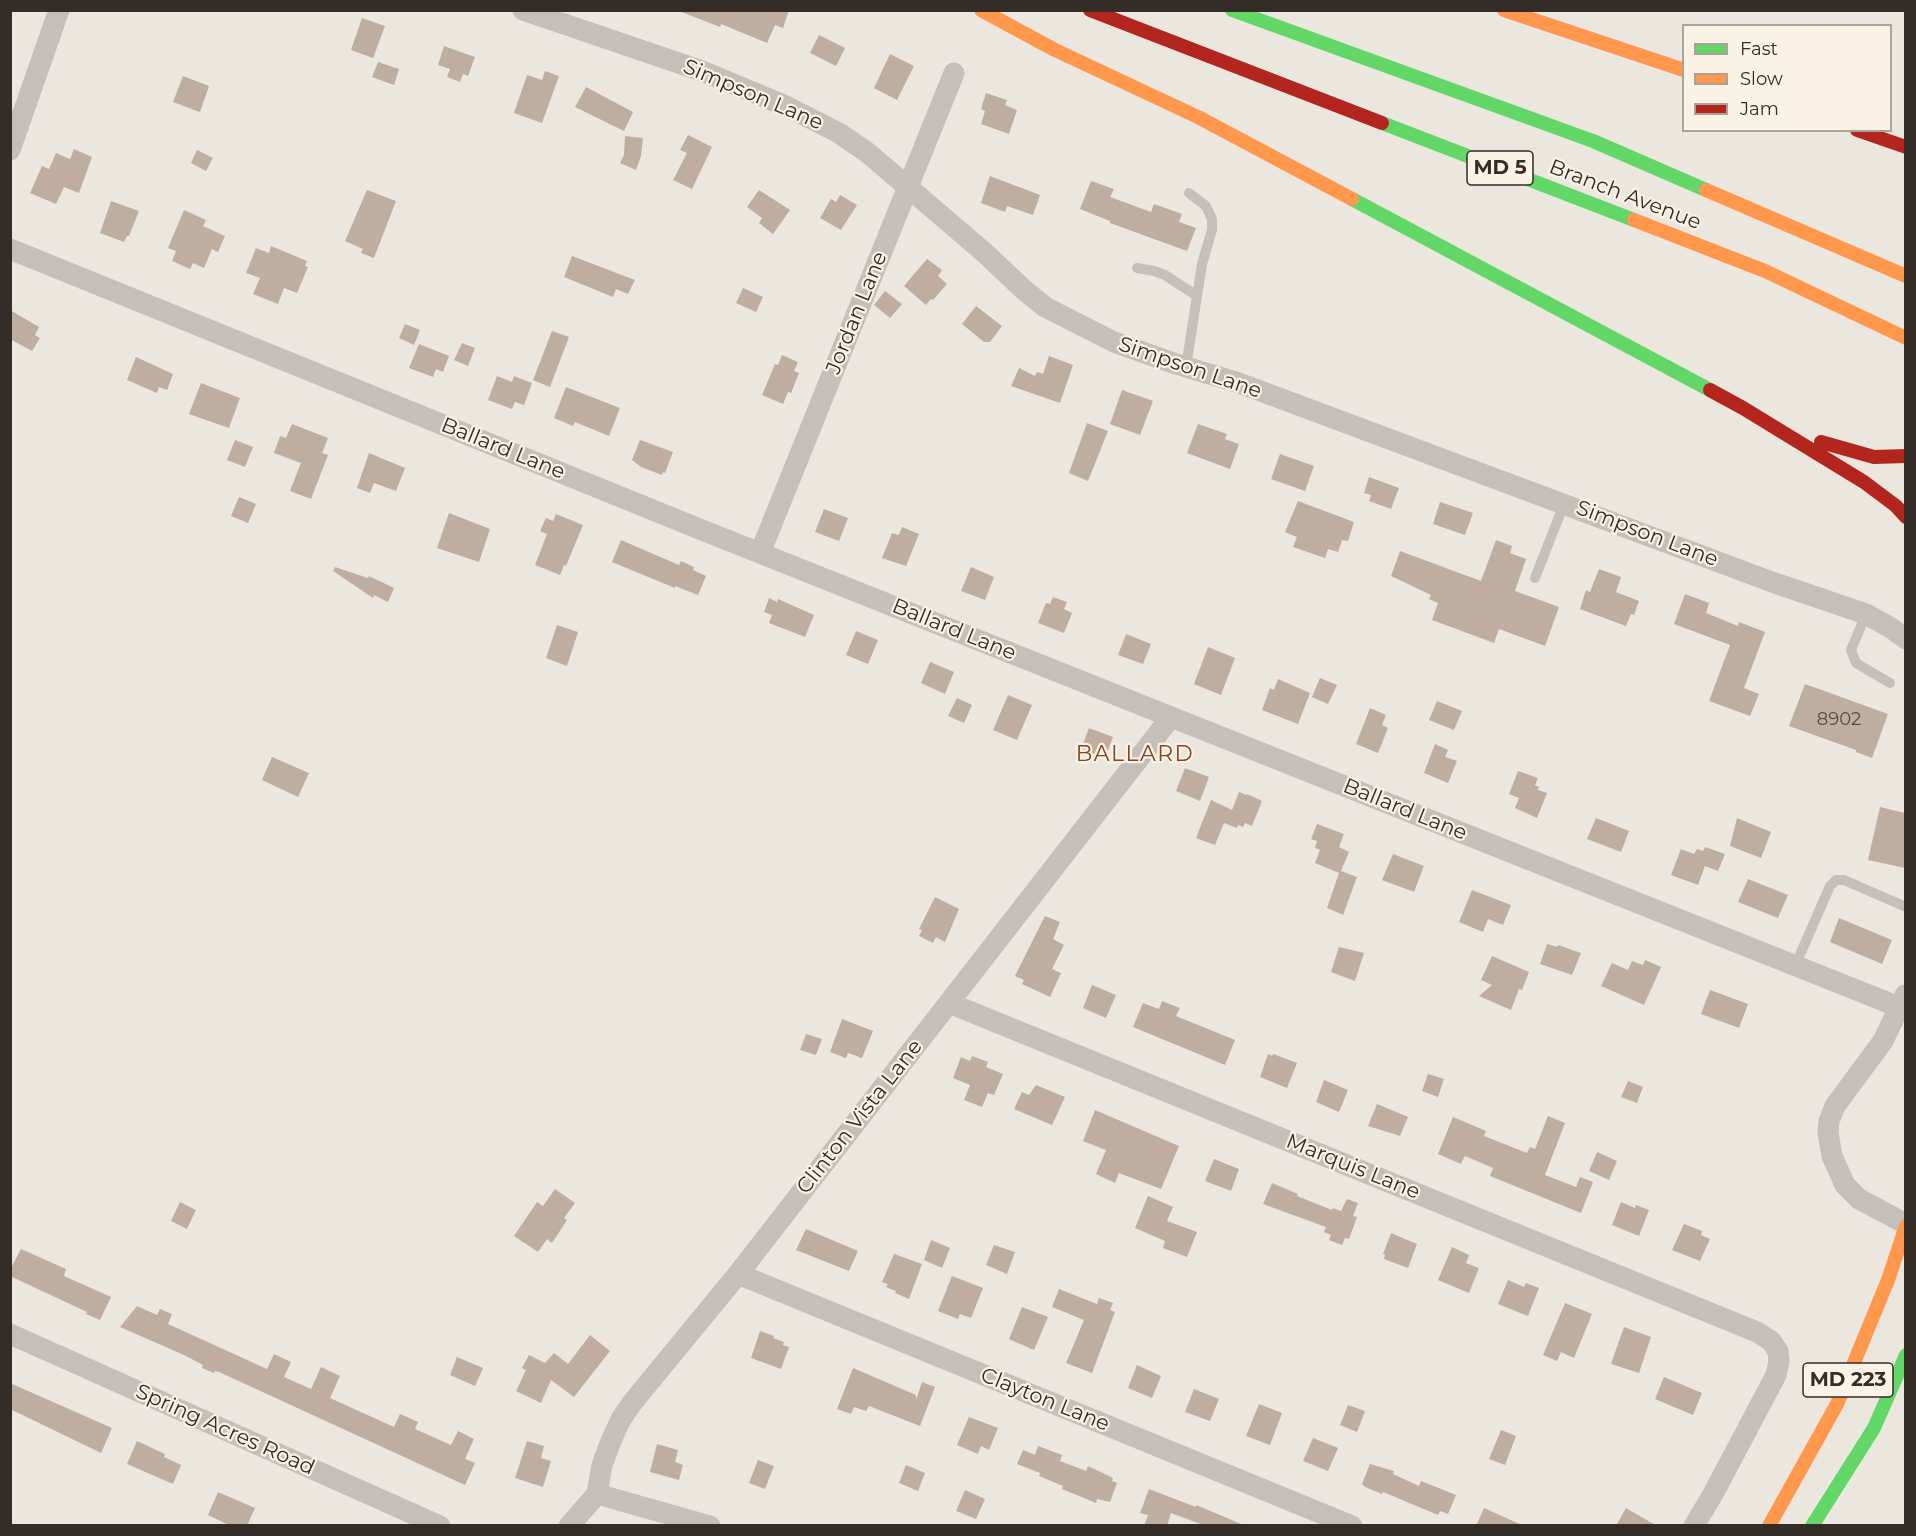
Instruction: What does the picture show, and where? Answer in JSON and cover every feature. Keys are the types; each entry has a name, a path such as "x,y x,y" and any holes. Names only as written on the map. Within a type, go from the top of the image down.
{"main road":[{"path":"981,10 1055,51 1198,117 1733,402 1864,482 1896,506 1905,517"},
{"name":"Branch Avenue","path":"1090,10 1765,271 1905,338"},
{"name":"Branch Avenue","path":"1232,10 1593,141 1905,276"},
{"path":"1504,10 1682,70"},
{"path":"1863,132 1905,148"},
{"path":"1776,429 1874,457 1905,456"},
{"name":"MD 223","path":"1769,1526 1841,1396 1888,1280 1905,1225"},
{"name":"MD 223","path":"1812,1526 1874,1428 1905,1355"}],"street":[{"path":"10,150 59,10"},
{"name":"Simpson Lane","path":"523,10 702,71 786,106 839,134 868,153 1045,306 1114,342 1239,383 1772,582 1866,614 1905,639"},
{"name":"Jordan Lane","path":"760,553 954,73"},
{"name":"Ballard Lane","path":"10,249 760,553 1795,966 1902,1001"},
{"name":"Clinton Vista Lane","path":"597,1494 602,1465 621,1419 632,1403 738,1274 1171,717"},
{"path":"1902,1001 1883,1041 1835,1106 1829,1121 1828,1133 1832,1156 1845,1185 1859,1199 1905,1225"},
{"name":"Marquis Lane","path":"949,1003 1757,1332 1771,1341 1778,1351 1779,1361 1776,1375 1694,1526"},
{"name":"Clayton Lane","path":"738,1274 1352,1526"},
{"name":"Spring Acres Road","path":"10,1334 440,1526"},
{"path":"568,1526 597,1494 710,1526"}],"lane":[{"path":"1186,367 1202,264 1212,230 1212,219 1206,206 1189,193"},
{"path":"1137,268 1165,275 1197,296"},
{"path":"1535,578 1564,504"},
{"path":"1866,614 1851,650 1856,663 1890,683"},
{"path":"1795,966 1830,886 1836,880 1844,880 1905,907"}],"building":[{"path":"789,10 783,28 775,25 767,43 721,24 720,27 679,11"},
{"path":"362,18 385,26 373,58 351,50"},
{"path":"819,35 845,48 836,66 810,53"},
{"path":"444,46 475,57 468,76 463,74 460,82 447,77 450,69 438,65"},
{"path":"890,54 914,66 897,100 874,88"},
{"path":"378,62 399,69 394,85 372,77"},
{"path":"545,71 559,76 542,123 514,113 527,75 542,80"},
{"path":"183,76 209,86 200,112 173,102"},
{"path":"586,87 633,112 624,131 575,107"},
{"path":"986,93 1007,100 1005,105 1017,110 1009,134 981,124 985,111 981,109"},
{"path":"688,135 712,147 692,189 673,180 687,153 680,150"},
{"path":"625,136 643,138 641,156 636,170 620,163 624,155"},
{"path":"74,149 92,157 79,193 64,187 56,204 30,193 42,166 49,169 56,153 70,159"},
{"path":"197,150 213,158 206,171 191,163"},
{"path":"990,176 1040,195 1033,215 1007,206 1005,212 981,203"},
{"path":"1091,181 1114,189 1110,197 1151,212 1154,204 1182,214 1179,222 1196,228 1187,251 1110,223 1110,221 1080,209"},
{"path":"367,190 396,201 374,258 361,253 363,249 345,241"},
{"path":"759,190 790,210 773,234 759,223 762,218 747,207"},
{"path":"840,195 857,205 841,230 820,218 831,199 836,202"},
{"path":"111,201 139,211 129,236 124,242 100,233"},
{"path":"184,210 206,220 203,226 225,236 218,252 212,249 204,268 193,263 190,269 172,261 176,251 168,248"},
{"path":"271,246 307,261 305,266 308,267 297,293 284,288 278,304 253,294 260,278 246,273 256,248 269,253"},
{"path":"572,256 635,280 628,294 616,289 613,297 564,277"},
{"path":"927,259 942,270 938,276 947,284 926,305 904,286"},
{"path":"743,288 763,297 756,312 736,303"},
{"path":"885,291 902,304 890,318 874,305"},
{"path":"976,306 1002,326 990,342 984,342 962,324"},
{"path":"10,310 39,327 35,335 40,338 32,351 10,339"},
{"path":"405,324 420,330 414,345 399,338"},
{"path":"552,331 569,337 550,387 533,380"},
{"path":"462,343 475,348 468,366 454,360"},
{"path":"419,344 449,356 443,372 436,369 433,377 409,368"},
{"path":"782,355 798,362 794,371 799,373 791,393 788,392 783,404 762,395 775,364 778,365"},
{"path":"1049,356 1073,365 1060,403 1011,386 1019,368 1035,376 1037,372 1043,374"},
{"path":"136,357 173,374 167,390 159,387 157,393 127,380"},
{"path":"497,376 512,382 514,376 532,383 524,405 515,402 512,409 488,400"},
{"path":"201,383 240,398 229,428 189,414"},
{"path":"566,387 620,408 609,436 575,422 573,426 554,418"},
{"path":"1122,390 1153,401 1140,435 1110,424"},
{"path":"1087,423 1108,431 1088,481 1069,473"},
{"path":"292,424 328,438 322,453 328,455 311,499 290,491 301,463 274,453 280,436 286,438"},
{"path":"1198,424 1227,434 1225,439 1239,444 1230,469 1187,453"},
{"path":"235,440 253,447 245,467 227,460"},
{"path":"640,440 673,452 665,473 663,472 662,475 641,467 632,460"},
{"path":"369,453 405,468 396,491 374,483 370,493 357,488"},
{"path":"1280,454 1314,466 1305,491 1271,479"},
{"path":"1369,477 1399,488 1391,509 1369,501 1371,495 1364,493"},
{"path":"239,497 256,504 248,523 231,516"},
{"path":"1298,501 1354,522 1348,541 1342,540 1338,552 1328,549 1325,558 1293,547 1297,537 1285,532"},
{"path":"1440,502 1473,513 1465,535 1433,524"},
{"path":"824,509 848,518 839,541 815,532"},
{"path":"449,513 490,529 479,562 437,548"},
{"path":"556,514 583,525 560,575 535,565 547,534 540,531 546,518 553,521"},
{"path":"902,527 919,534 906,566 882,558 892,533 899,535"},
{"path":"621,540 679,565 681,561 694,567 693,570 706,576 698,595 612,562"},
{"path":"1496,540 1512,546 1510,553 1526,559 1515,591 1559,607 1545,646 1499,629 1494,643 1432,620 1438,603 1429,599 1431,595 1391,576 1400,551 1481,581"},
{"path":"335,567 368,578 369,576 394,588 388,602 374,595 373,598 333,571"},
{"path":"971,567 994,577 985,600 961,591"},
{"path":"1599,569 1621,577 1616,592 1639,601 1634,615 1631,614 1626,626 1580,609 1586,590 1590,592"},
{"path":"1685,594 1709,603 1706,613 1738,626 1739,622 1765,632 1744,688 1759,694 1750,716 1709,701 1730,645 1674,624"},
{"path":"1053,597 1067,602 1064,609 1072,613 1064,633 1038,623 1046,603 1050,604"},
{"path":"769,598 777,602 778,599 814,615 805,637 769,623 772,615 764,612"},
{"path":"557,625 578,632 567,666 546,658"},
{"path":"856,631 878,640 868,664 846,655"},
{"path":"1126,634 1151,644 1143,664 1118,655"},
{"path":"1208,647 1235,658 1221,695 1194,684"},
{"path":"930,662 954,672 945,694 921,683"},
{"path":"1320,678 1337,685 1328,704 1312,697"},
{"path":"1278,679 1310,693 1298,724 1262,710 1270,688 1274,690"},
{"path":"1805,684 1888,714 1872,758 1789,726"},
{"path":"1008,695 1032,705 1017,740 993,730"},
{"path":"957,698 972,705 964,723 948,716"},
{"path":"1437,701 1462,711 1454,730 1429,720"},
{"path":"1370,708 1386,715 1382,725 1388,728 1378,753 1356,744"},
{"path":"1089,728 1113,737 1105,758 1081,749"},
{"path":"1435,744 1448,750 1445,757 1457,761 1448,783 1424,773"},
{"path":"272,757 309,773 298,797 262,780"},
{"path":"1185,768 1209,777 1200,801 1176,791"},
{"path":"1518,771 1538,778 1535,785 1539,787 1538,790 1547,793 1537,818 1515,808 1519,798 1509,794"},
{"path":"1239,792 1262,801 1252,826 1245,823 1243,827 1238,825 1237,828 1224,823 1215,845 1196,838 1211,800 1232,810"},
{"path":"1880,807 1905,813 1905,868 1868,860"},
{"path":"1596,818 1629,831 1621,852 1587,839"},
{"path":"1737,818 1771,832 1761,858 1730,846"},
{"path":"1317,824 1344,834 1339,847 1349,852 1341,871 1357,877 1343,915 1327,908 1339,873 1315,863 1320,850 1315,848 1317,841 1311,839"},
{"path":"1705,847 1725,854 1718,871 1705,866 1698,885 1671,875 1681,849 1694,854 1697,849 1703,851"},
{"path":"1393,854 1424,866 1414,892 1382,880"},
{"path":"1748,879 1788,895 1778,918 1738,902"},
{"path":"1472,890 1511,905 1503,925 1488,919 1483,932 1459,922"},
{"path":"935,897 959,909 945,942 936,937 933,943 919,936 922,930 919,929"},
{"path":"1045,916 1060,922 1053,939 1064,945 1052,969 1061,973 1050,997 1022,984 1024,980 1015,976"},
{"path":"1839,918 1892,940 1882,964 1830,942"},
{"path":"1547,944 1557,947 1558,945 1581,953 1572,975 1540,964"},
{"path":"1339,947 1364,953 1355,981 1331,972"},
{"path":"1492,956 1529,972 1511,1010 1479,996 1492,985 1481,980"},
{"path":"1645,960 1661,967 1644,1005 1601,986 1612,963 1628,970 1632,961 1643,965"},
{"path":"1092,985 1116,995 1106,1018 1083,1008"},
{"path":"1710,990 1748,1004 1739,1028 1701,1014"},
{"path":"1162,1001 1180,1008 1176,1016 1235,1040 1225,1065 1133,1027 1143,1003 1159,1009"},
{"path":"842,1019 873,1031 862,1058 848,1053 846,1058 830,1052"},
{"path":"806,1034 822,1039 816,1055 800,1050"},
{"path":"1268,1054 1297,1063 1287,1088 1260,1077"},
{"path":"972,1056 988,1062 986,1067 1003,1074 994,1095 988,1093 982,1107 964,1100 970,1085 953,1078 961,1057 970,1061"},
{"path":"1428,1074 1444,1079 1438,1097 1422,1091"},
{"path":"1324,1080 1348,1090 1339,1112 1316,1102"},
{"path":"1628,1081 1643,1087 1637,1103 1621,1097"},
{"path":"1036,1085 1065,1097 1052,1125 1014,1109 1022,1092 1029,1095"},
{"path":"1377,1104 1408,1117 1400,1136 1368,1126"},
{"path":"1095,1110 1179,1146 1161,1189 1119,1173 1115,1183 1096,1174 1106,1150 1083,1141"},
{"path":"1548,1116 1565,1123 1545,1175 1576,1187 1580,1177 1593,1182 1581,1213 1490,1176 1493,1168 1465,1156 1461,1164 1438,1154 1453,1117 1486,1131 1484,1136 1527,1153 1530,1147 1535,1149"},
{"path":"1597,1152 1617,1161 1609,1180 1589,1171"},
{"path":"1214,1159 1239,1169 1231,1191 1205,1181"},
{"path":"1272,1183 1332,1210 1333,1208 1341,1211 1347,1199 1358,1203 1353,1216 1357,1217 1349,1239 1345,1238 1342,1245 1329,1240 1331,1235 1324,1232 1326,1227 1263,1204"},
{"path":"555,1189 575,1203 564,1218 567,1220 552,1243 547,1239 538,1252 514,1236 537,1202 543,1206"},
{"path":"1148,1196 1173,1207 1167,1221 1197,1232 1187,1257 1163,1248 1165,1241 1135,1228"},
{"path":"180,1202 196,1210 187,1229 171,1221"},
{"path":"1621,1202 1635,1208 1636,1205 1649,1210 1639,1236 1612,1225"},
{"path":"1684,1224 1702,1231 1701,1235 1710,1239 1700,1261 1672,1250"},
{"path":"806,1229 858,1251 849,1271 796,1250"},
{"path":"1391,1233 1417,1244 1408,1268 1384,1259 1383,1254"},
{"path":"931,1240 950,1248 942,1268 924,1260"},
{"path":"994,1245 1015,1252 1007,1274 986,1265"},
{"path":"1452,1247 1469,1255 1466,1263 1479,1268 1469,1293 1438,1280"},
{"path":"21,1249 66,1269 64,1276 111,1297 100,1320 10,1276 10,1270"},
{"path":"894,1254 922,1264 909,1299 895,1293 896,1291 886,1287 888,1284 882,1282"},
{"path":"952,1276 983,1288 971,1318 960,1314 958,1319 938,1311"},
{"path":"1508,1280 1524,1287 1526,1283 1539,1288 1528,1316 1498,1304"},
{"path":"1059,1289 1097,1304 1099,1298 1113,1303 1110,1310 1115,1312 1092,1373 1066,1363 1084,1320 1052,1307"},
{"path":"1565,1303 1592,1314 1574,1358 1561,1352 1557,1361 1543,1355"},
{"path":"137,1306 157,1315 160,1309 172,1314 168,1324 267,1369 274,1354 291,1362 284,1377 311,1389 321,1367 340,1376 330,1398 394,1427 400,1414 418,1422 415,1429 451,1445 458,1431 474,1439 465,1459 475,1463 465,1485 219,1372 214,1373 202,1368 203,1365 184,1355 120,1327"},
{"path":"1022,1307 1048,1317 1034,1350 1009,1339"},
{"path":"1624,1327 1651,1337 1639,1373 1611,1364"},
{"path":"760,1331 774,1336 773,1338 784,1342 783,1345 789,1347 781,1369 751,1358"},
{"path":"590,1335 610,1351 574,1397 551,1380 541,1403 516,1391 526,1370 522,1368 529,1355 545,1363 554,1353 568,1364"},
{"path":"457,1357 483,1368 475,1386 450,1375"},
{"path":"1137,1365 1161,1376 1152,1398 1128,1388"},
{"path":"853,1368 916,1395 916,1400 922,1382 935,1387 920,1426 869,1406 866,1411 854,1407 851,1414 837,1409"},
{"path":"1664,1377 1702,1393 1693,1415 1655,1399"},
{"path":"10,1383 112,1428 101,1453 10,1409"},
{"path":"1194,1389 1219,1399 1210,1421 1185,1412"},
{"path":"1259,1404 1282,1413 1270,1445 1246,1436"},
{"path":"1348,1405 1365,1411 1357,1432 1340,1425"},
{"path":"969,1417 998,1428 989,1450 981,1446 978,1454 957,1445"},
{"path":"1501,1430 1516,1436 1505,1465 1489,1459"},
{"path":"1313,1438 1338,1448 1328,1471 1303,1461"},
{"path":"137,1441 165,1454 164,1457 181,1465 173,1484 127,1464"},
{"path":"527,1441 544,1446 541,1458 551,1461 543,1487 515,1478"},
{"path":"657,1444 678,1450 675,1462 683,1465 679,1480 650,1472"},
{"path":"1038,1446 1062,1455 1060,1461 1086,1471 1088,1466 1113,1478 1112,1481 1117,1483 1110,1502 1097,1499 1096,1503 1062,1489 1063,1486 1039,1476 1040,1473 1017,1464 1023,1450 1035,1455"},
{"path":"758,1460 774,1466 765,1489 749,1483"},
{"path":"1370,1464 1394,1471 1393,1474 1419,1486 1421,1481 1456,1495 1448,1514 1440,1511 1438,1515 1365,1487 1362,1484"},
{"path":"906,1465 925,1473 918,1491 899,1483"},
{"path":"1149,1489 1196,1507 1196,1505 1246,1526 1206,1526 1171,1513 1167,1526 1144,1526 1148,1515 1140,1513"},
{"path":"965,1490 985,1499 976,1519 956,1511"},
{"path":"218,1492 255,1508 247,1526 231,1526 208,1515"},
{"path":"1484,1508 1524,1526 1476,1526"},
{"path":"1626,1508 1657,1526 1616,1526"}],"traffic: fast":[{"path":"1232,10 1593,141 1706,190"},
{"path":"1382,123 1634,220"},
{"path":"1352,199 1710,390"},
{"path":"1812,1526 1874,1428 1906,1355"}],"traffic: slow":[{"path":"981,10 1055,50 1198,117 1352,199"},
{"path":"1504,10 1682,69"},
{"path":"1706,190 1906,276"},
{"path":"1634,220 1765,271 1906,338"},
{"path":"1769,1526 1837,1404 1888,1280 1906,1226"}],"traffic: jam":[{"path":"1090,10 1382,123"},
{"path":"1863,132 1906,147"},
{"path":"1710,390 1864,482 1896,506 1906,517"},
{"path":"1821,442 1874,457 1906,456"}],"district":[{"name":"BALLARD","path":"1135,755"}]}
